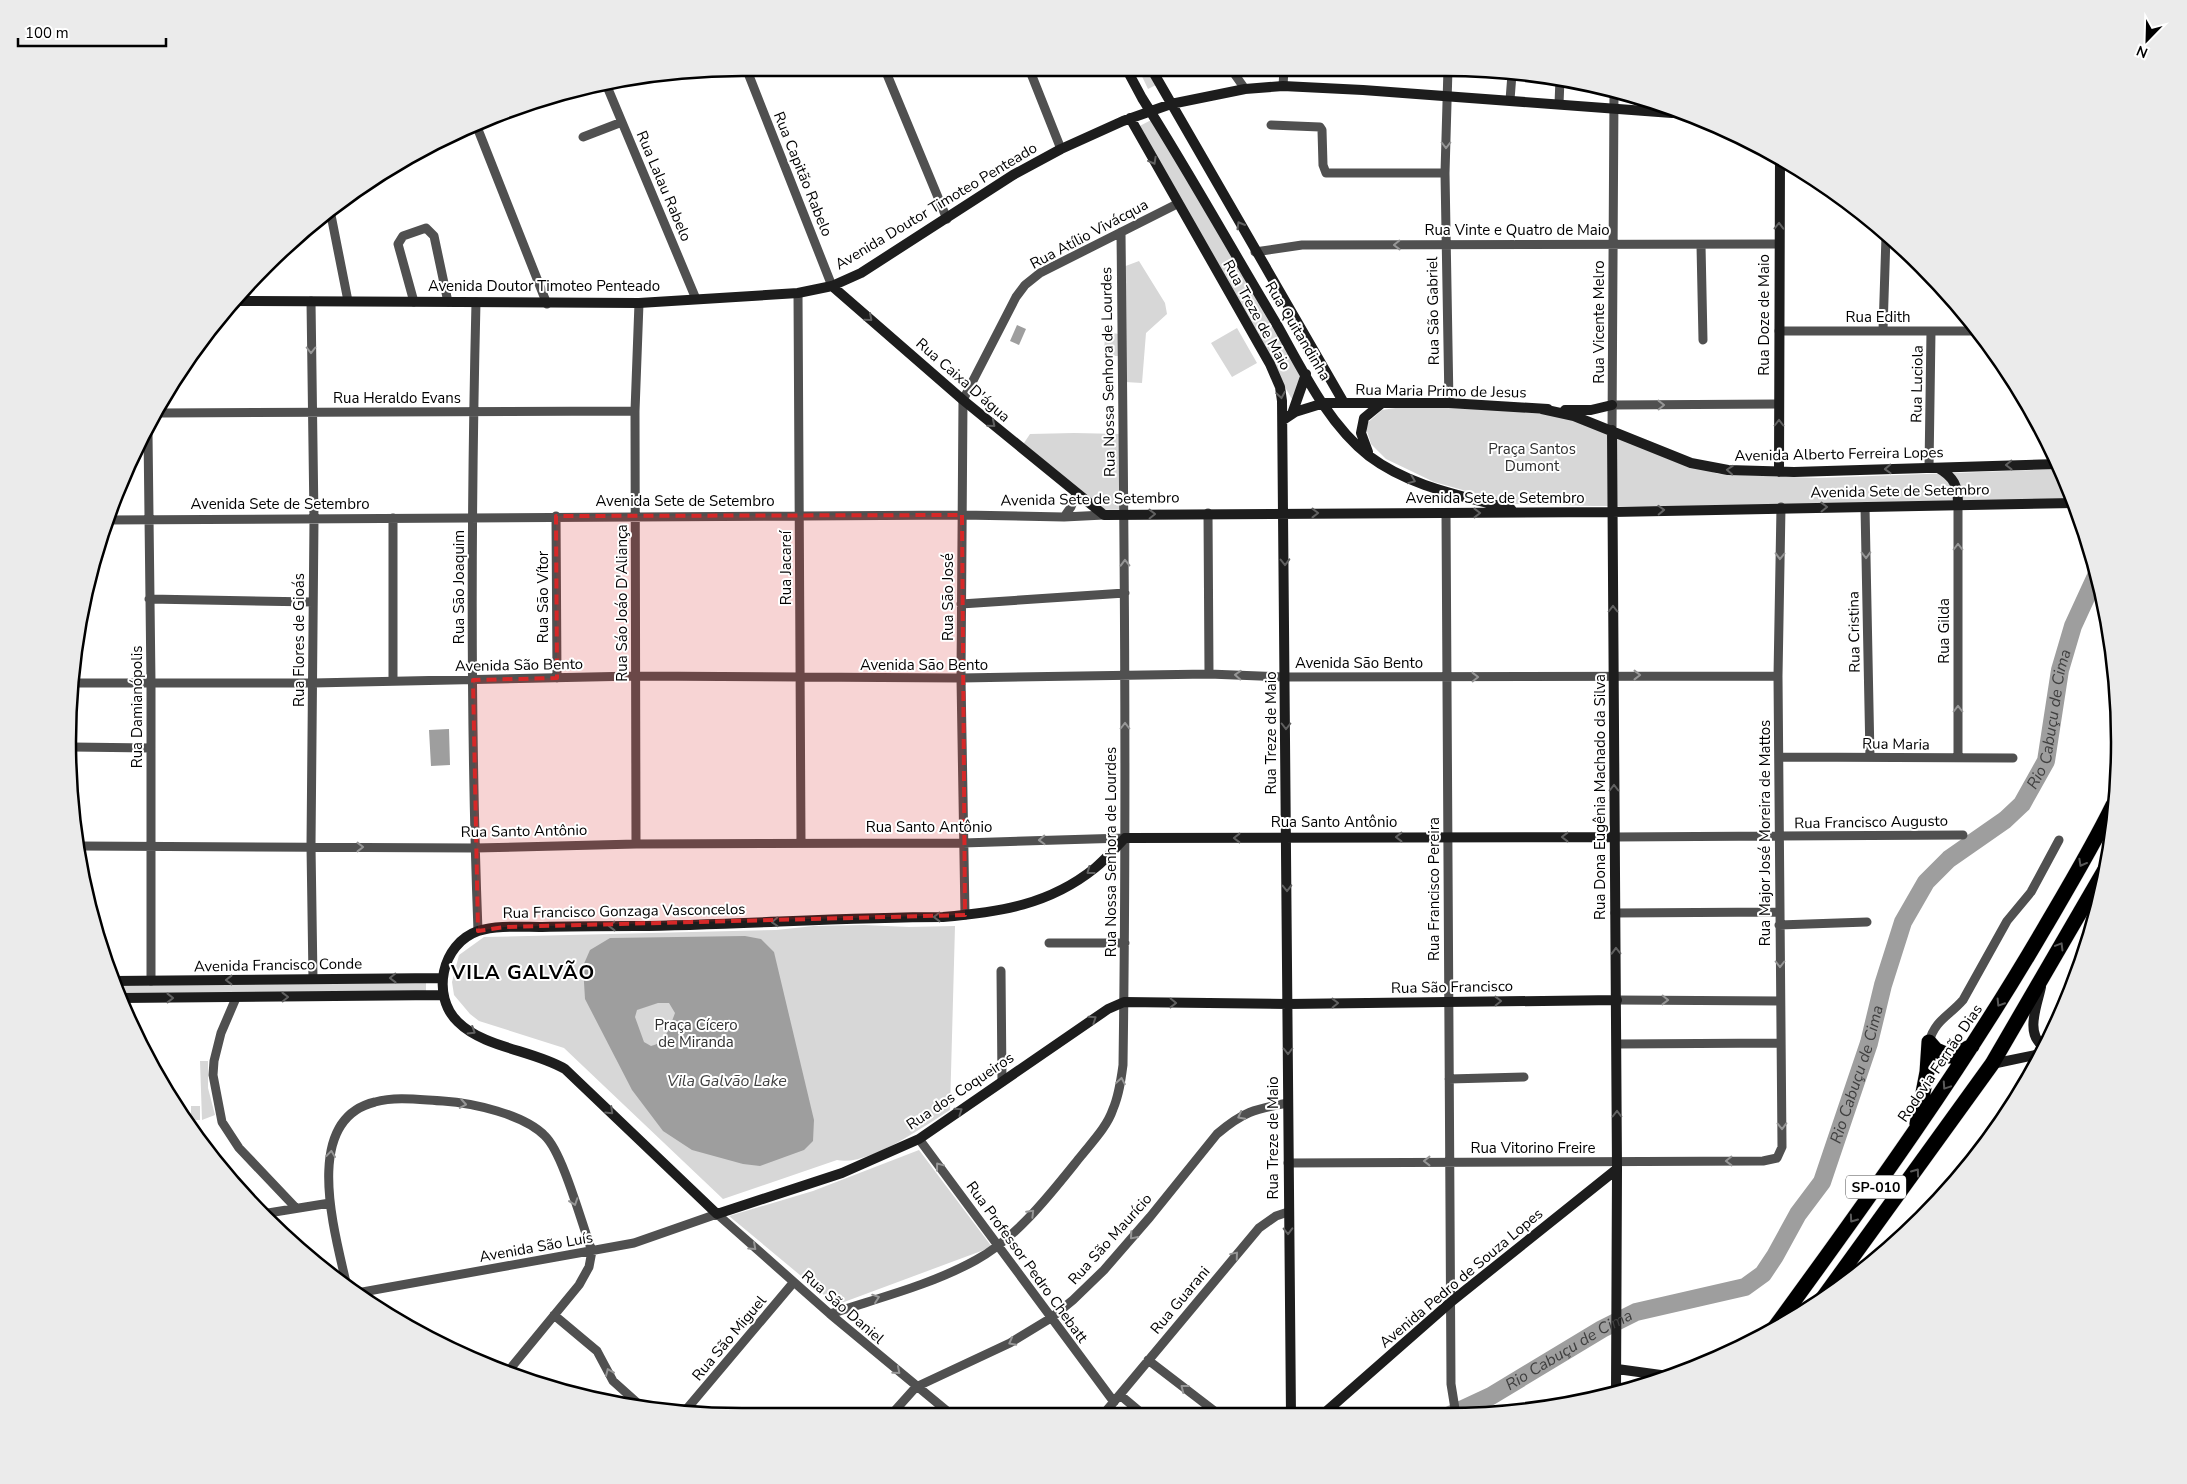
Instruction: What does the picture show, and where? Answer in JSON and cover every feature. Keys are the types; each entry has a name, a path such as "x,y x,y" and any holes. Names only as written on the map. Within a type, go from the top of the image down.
{"highway":[{"name":"Rodovia Fernão Dias","path":"1783,1316 1916,1131 1974,1046 2083,862 2106,818"},
{"name":"SP-010","path":"1835,1281 1992,1064 2094,888"},
{"path":"1929,1042 1936,1050 1950,1056 1974,1046"},
{"path":"1916,1131 1927,1072 1929,1042"}],"main road":[{"name":"Rua Quitandinha","path":"1131,76 1150,111 1306,374 1339,426 1369,456 1406,477 1439,490 1524,512"},
{"name":"Rua Quitandinha","path":"1155,76 1255,252 1344,403"},
{"name":"Avenida Doutor Timoteo Penteado","path":"243,301 639,303 798,293 832,286 861,273 1013,175 1061,149 1130,118 1171,104 1245,89 1283,86 1510,100 1659,112"},
{"name":"Rua Treze de Maio","path":"1130,118 1270,364 1280,387 1288,417 1284,513 1290,1408"},
{"name":"Rua Doze de Maio","path":"1779,472 1780,166"},
{"name":"Rua Caixa D'água","path":"832,286 963,400 1104,515"},
{"path":"1288,417 1306,374"},
{"name":"Rua Maria Primo de Jesus","path":"1288,417 1324,403 1449,403 1542,409"},
{"path":"1369,456 1362,433 1362,425 1368,412 1382,403"},
{"path":"1542,409 1591,410 1612,405"},
{"name":"Avenida Alberto Ferreira Lopes","path":"1542,409 1574,416 1612,430 1673,457 1710,468 1779,472 2049,464"},
{"name":"Rua Dona Eugênia Machado da Silva","path":"1612,430 1614,837 1617,1000 1618,1335 1616,1385"},
{"path":"1933,467 1953,479 1958,493 1958,504"},
{"name":"Avenida Sete de Setembro","path":"1104,515 1613,512 2066,503"},
{"name":"Rua Santo Antônio","path":"1125,838 1614,837"},
{"name":"Rua Francisco Gonzaga Vasconcelos","path":"442,995 442,978 447,962 456,947 478,931 505,927 670,925 965,915 1020,907 1062,889 1095,867 1125,838"},
{"path":"2038,1043 2033,1034 2033,1024 2044,973"},
{"path":"424,978 428,986 424,994"},
{"name":"Avenida Francisco Conde","path":"121,981 442,978"},
{"path":"442,995 458,1022 472,1032 549,1060 565,1069 717,1214"},
{"name":"Avenida Francisco Conde","path":"127,998 442,995"},
{"name":"Rua São Francisco","path":"1124,1002 1288,1004 1617,1000"},
{"name":"Rua dos Coqueiros","path":"717,1214 842,1172 919,1138 1108,1008 1124,1002"},
{"path":"1992,1064 2032,1056"},
{"name":"Avenida Pedro de Souza Lopes","path":"1330,1408 1452,1302 1617,1166"},
{"path":"1617,1369 1653,1374"}],"street":[{"name":"Rua Capitão Rabelo","path":"749,76 832,286"},
{"path":"888,76 947,219"},
{"path":"1032,76 1061,149"},
{"path":"1236,76 1245,89"},
{"path":"1283,86 1284,76"},
{"name":"Rua São Gabriel","path":"1447,76 1445,173 1449,403"},
{"path":"1510,100 1512,80"},
{"path":"1558,104 1559,86"},
{"name":"Rua Lalau Rabelo","path":"608,90 696,299"},
{"name":"Rua Vicente Melro","path":"1612,430 1614,98"},
{"path":"583,137 622,122"},
{"path":"1271,125 1320,127 1322,130 1323,165 1326,172 1445,173"},
{"path":"479,131 547,304"},
{"name":"Rua Atílio Vivácqua","path":"963,400 1016,297 1025,285 1040,273 1178,204"},
{"path":"332,218 348,301"},
{"path":"414,302 398,244 403,236 426,228 434,236 448,302"},
{"name":"Rua Nossa Senhora de Lourdes","path":"830,1314 949,1273 999,1246 1050,1195 1099,1134 1113,1111 1123,1065 1124,1002 1125,593 1121,232"},
{"path":"1883,330 1886,243"},
{"name":"Rua Vinte e Quatro de Maio","path":"1255,252 1302,246 1779,244"},
{"path":"1701,245 1703,340"},
{"name":"Rua Jacareí","path":"798,293 801,843"},
{"name":"Rua Flores de Gioás","path":"311,301 314,520 313,979"},
{"name":"Rua São Joaquim","path":"476,302 472,516 474,848 478,931"},
{"name":"Rua Sáo Joáo D'Aliança","path":"636,844 635,411 639,303"},
{"name":"Rua Edith","path":"1779,331 1968,331"},
{"name":"Rua Luciola","path":"1931,331 1933,467"},
{"name":"Rua São José","path":"963,400 961,678 965,915"},
{"path":"1612,405 1779,404"},
{"name":"Rua Heraldo Evans","path":"163,413 635,411"},
{"name":"Rua Damianópolis","path":"148,442 149,599 152,683 151,981"},
{"path":"1064,517 1071,507 1076,494"},
{"name":"Rua Gilda","path":"1958,504 1958,758"},
{"name":"Rua Cristina","path":"1865,507 1870,757"},
{"name":"Rua Major José Moreira de Mattos","path":"1777,1158 1782,1147 1778,676 1781,508"},
{"path":"1208,513 1209,674"},
{"name":"Rua Francisco Pereira","path":"1446,513 1448,1002 1452,1398 1454,1408"},
{"name":"Avenida Sete de Setembro","path":"115,520 314,520 472,516 962,515 1064,517 1104,515"},
{"name":"Rua São Vítor","path":"556,516 556,678"},
{"path":"393,518 393,681"},
{"path":"961,604 1125,593"},
{"path":"149,599 313,602"},
{"name":"Avenida São Bento","path":"79,683 313,683 636,676 961,678 1124,677 1209,674 1286,677 1778,676"},
{"path":"76,747 151,748"},
{"name":"Rua Maria","path":"1779,757 2012,758"},
{"name":"Rua Francisco Augusto","path":"1779,837 1963,835"},
{"name":"Rua Santo Antônio","path":"1614,837 1779,837"},
{"name":"Rua Santo Antônio","path":"85,846 474,848 636,844 963,842 1125,838"},
{"path":"1929,1042 1934,1026 1963,1000 2007,921 2031,892 2059,840"},
{"path":"1615,912 1780,912"},
{"path":"1779,925 1867,922"},
{"path":"1049,944 1124,943"},
{"path":"1001,971 1002,1082"},
{"path":"236,998 221,1033 214,1060 213,1075 222,1122 239,1148 296,1208"},
{"name":"Rua São Francisco","path":"1617,1000 1780,1001"},
{"path":"1617,1044 1780,1042"},
{"path":"1449,1079 1524,1077"},
{"path":"345,1276 330,1203 330,1156 332,1142 337,1131 358,1108 374,1102 394,1099 452,1102 477,1106 532,1125 546,1136 556,1151 592,1251 589,1267 579,1285 512,1366"},
{"name":"Rua São Maurício","path":"897,1408 916,1387 1010,1343 1051,1318 1104,1270 1217,1134 1236,1118 1253,1110 1288,1103"},
{"name":"Rua Professor Pedro Chebatt","path":"919,1138 1051,1318 1117,1398 1132,1408"},
{"name":"Rua Vitorino Freire","path":"1288,1162 1450,1161 1617,1166 1763,1161 1777,1158"},
{"path":"271,1212 330,1203"},
{"name":"Rua Guarani","path":"1109,1408 1258,1228 1276,1216 1288,1212"},
{"name":"Avenida São Luís","path":"366,1291 634,1242 717,1214"},
{"name":"Rua São Daniel","path":"717,1214 830,1314 943,1408"},
{"name":"Rua São Miguel","path":"690,1405 794,1283"},
{"path":"554,1315 597,1351 613,1381 632,1398"},
{"path":"1148,1360 1211,1408"}],"highlighted area":[{"path":"962,515 965,915 505,927 478,931 473,680 557,678 556,516"}],"green space":[{"path":"1142,76 1151,76 1156,85 1148,89"},
{"path":"1153,119 1304,374 1293,401 1136,128"},
{"path":"1139,261 1165,303 1167,314 1146,333 1142,383 1125,382 1123,267"},
{"path":"1237,328 1257,363 1232,377 1211,343"},
{"path":"1105,332 1119,334 1118,356 1104,356"},
{"name":"Praça Santos Dumont","path":"1402,407 1536,410 1562,416 1718,474 1818,478 2052,469 2064,499 1795,506 1513,504 1434,482 1386,459 1371,444 1365,425 1382,410"},
{"path":"1030,434 1122,434 1122,509 1101,510 1022,446"},
{"name":"Praça Cícero de Miranda","path":"864,925 909,927 955,926 950,1110 911,1135 880,1151 850,1161 837,1160 723,1199 564,1048 479,1021 470,1014 454,995 452,982 459,955 484,937 776,930 814,926"},
{"path":"426,981 426,991 126,994 123,986"},
{"path":"200,1061 208,1061 208,1088 215,1115 202,1120"},
{"path":"191,1106 200,1106 200,1120 194,1120 191,1116"},
{"path":"919,1150 992,1247 836,1305 729,1216 813,1191"}],"water":[{"path":"1017,325 1026,329 1019,345 1010,341"},
{"path":"449,729 450,765 431,766 429,730"},
{"name":"Vila Galvão Lake","path":"745,936 761,939 774,952 814,1120 813,1141 804,1150 760,1166 743,1164 692,1150 663,1131 632,1090 585,999 583,966 590,950 610,938","holes":["658,1003 669,1003 675,1013 669,1028 664,1038 651,1046 644,1042 635,1017 637,1010"]}],"waterway":[{"name":"Rio Cabuçu de Cima","path":"1467,1407 1491,1396 1602,1329 1636,1312 1745,1287 1763,1274 1798,1214 1822,1182 1869,1043 1883,985 1903,922 1926,882 1949,859 2005,820 2022,804 2046,761 2060,670 2073,626 2092,585"}],"district":[{"name":"VILA GALVÃO","path":"523,972"}]}
